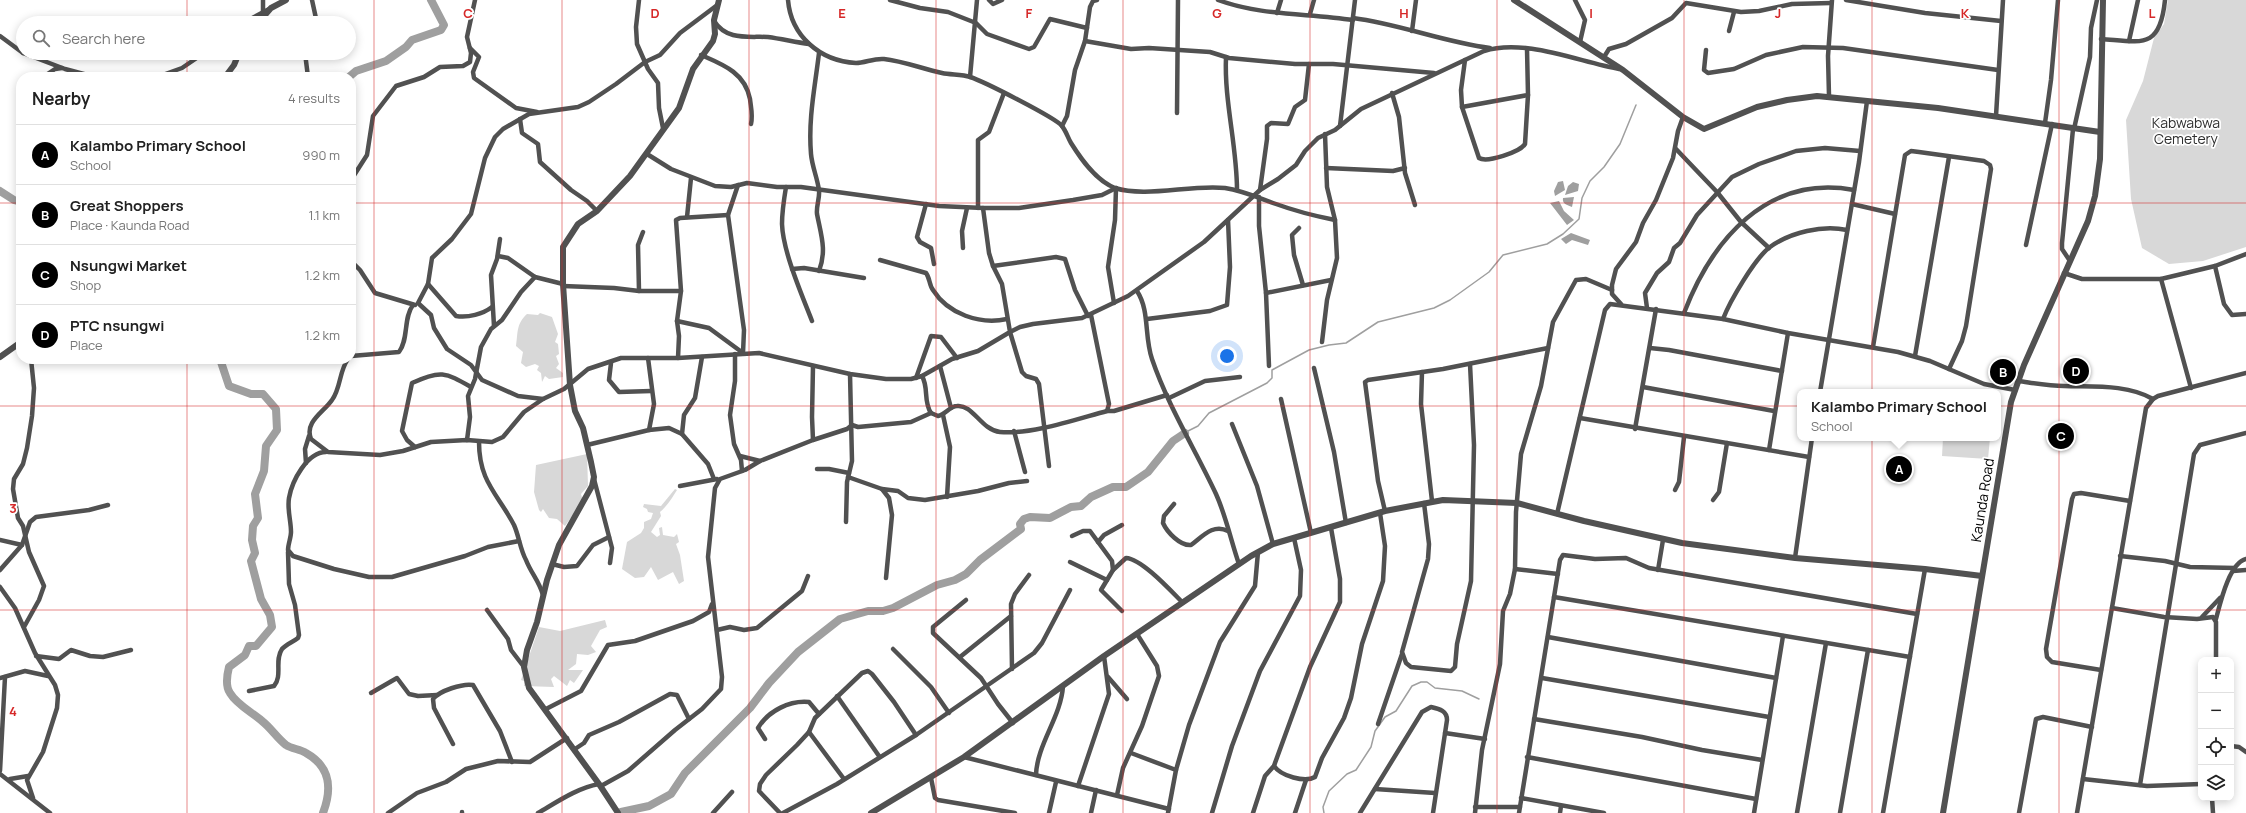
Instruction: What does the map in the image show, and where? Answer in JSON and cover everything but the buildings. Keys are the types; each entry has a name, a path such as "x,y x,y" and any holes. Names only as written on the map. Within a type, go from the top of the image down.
{"street":[{"path":"263,11 264,0"},
{"path":"254,16 286,0"},
{"path":"312,0 315,16"},
{"path":"356,172 367,154 373,116 381,104 389,96 393,88 399,84 424,77 440,67 467,64 472,58 467,38 475,0"},
{"path":"639,0 636,36 640,53 658,84 659,108 663,128"},
{"path":"610,563 612,548 587,445 575,411 570,385 562,254 566,240 578,224 597,211 630,176 647,154 663,128 679,108 693,69 701,55 713,41 715,34 714,20 716,6 719,0"},
{"path":"788,0 790,12 796,29 819,53 853,62 876,59 895,61 951,75 970,76 1004,93 1062,126 1071,144 1092,172 1104,182 1116,188 1163,191 1194,187 1237,190 1296,211 1334,220"},
{"path":"890,0 920,8 948,12 976,23 987,34 1029,49 1034,47 1050,19 1087,28"},
{"path":"970,76 977,0"},
{"path":"989,0 993,4 1002,0"},
{"path":"1062,126 1067,116 1075,70 1085,41 1091,2 1097,0"},
{"path":"1177,113 1178,0"},
{"path":"1218,0 1236,6 1277,13 1310,14 1386,23 1412,31 1492,49 1527,49 1547,52 1623,70"},
{"path":"1236,6 1238,0"},
{"path":"1277,13 1281,0"},
{"path":"1310,14 1314,0"},
{"path":"1340,126 1349,66 1350,39 1355,0"},
{"path":"1412,31 1416,0"},
{"path":"1514,0 1623,70 1683,118 1707,129 1752,109 1772,102 1803,97 1829,96 1996,116 2100,132"},
{"path":"1575,0 1585,20 1580,42"},
{"path":"1846,0 1925,13 2001,21"},
{"path":"1996,116 2003,0"},
{"path":"2045,123 2051,80 2058,0"},
{"path":"2070,261 2062,249 2062,243 2074,129 2090,57 2091,28 2097,0"},
{"name":"Kaunda Road","path":"1943,813 2004,435 2015,390 2064,273 2088,221 2095,196 2100,159 2101,39 2103,0"},
{"path":"2129,41 2138,0"},
{"path":"2101,39 2144,41 2156,33 2164,15 2165,0"},
{"path":"1604,57 1609,50 1626,44 1672,18 1686,3 1734,12 1759,11 1792,4 1832,1 1828,48 1829,96"},
{"path":"420,306 419,299 428,284 432,258 452,239 471,214 485,158 492,141 503,129 520,119 537,112 578,107 589,102 645,62 660,55 680,33 716,6"},
{"path":"264,16 271,8"},
{"path":"1729,31 1734,12"},
{"path":"714,20 719,28 733,36 767,37 809,44"},
{"path":"0,36 16,48"},
{"path":"1085,41 1120,47 1210,52 1226,57 1435,74"},
{"path":"470,48 479,57 473,72 474,78 516,108 537,112"},
{"path":"1706,50 1704,70 1708,74 1734,69 1766,55 1786,49 1828,48 1998,70"},
{"path":"249,691 274,686 279,676 281,652 283,647 298,638 295,605 289,584 288,550 291,536 289,497 306,464 317,453 328,452 380,455 403,451 431,442 467,440 492,442 503,436 524,412 542,399 570,385 588,369 611,363 621,358 678,358 759,353 850,374 886,379 916,378 922,376 957,358 978,351 1020,327 1073,320 1089,315 1137,290 1204,242 1254,195 1289,171 1311,143 1340,126 1361,109 1392,93 1492,49"},
{"path":"1465,60 1461,90 1462,107 1479,158 1491,159 1520,149 1525,144 1528,96 1527,49"},
{"path":"819,53 816,80 811,104 810,125 812,164 818,189 817,208 824,249 819,271"},
{"path":"701,55 724,66 743,79 749,91 752,112 751,124"},
{"path":"1226,57 1225,72 1237,190"},
{"path":"41,60 77,72"},
{"path":"171,72 182,68 194,60"},
{"path":"229,72 236,60"},
{"path":"305,60 307,72"},
{"path":"1260,190 1267,138 1266,126 1271,123 1288,124 1295,107 1305,100 1309,64"},
{"path":"50,72 55,69 62,68"},
{"path":"1004,93 989,132 978,140 980,208 993,266 1002,284 1007,320 1022,372 1026,376 1039,381 1046,427 1049,466"},
{"path":"1392,93 1399,117 1405,168 1415,205"},
{"path":"1462,107 1528,96"},
{"path":"1820,389 1852,204 1867,101"},
{"path":"1621,305 1614,298 1612,290 1616,269 1638,238 1676,149 1676,140 1683,118"},
{"path":"520,119 522,133 538,144 540,162 570,190 588,201 597,211"},
{"path":"2026,245 2052,124"},
{"path":"1322,342 1331,280 1336,264 1334,220 1326,168 1325,134"},
{"path":"1647,308 1645,297 1657,273 1669,262 1674,248 1680,243 1692,222 1717,192 1732,177 1783,155 1825,148 1860,151"},
{"path":"1676,149 1717,192 1741,222 1769,248"},
{"path":"1873,347 1905,155 1911,151 1984,161 1990,165 1991,169 1966,326 1962,341 1949,369"},
{"path":"647,154 665,166 691,178 715,186 727,187 746,183 818,189 926,204 967,208 1019,208 1102,195 1116,188"},
{"path":"1915,356 1949,157"},
{"path":"1326,168 1393,171 1405,168"},
{"path":"687,217 691,178"},
{"path":"738,184 728,215 743,322 743,353"},
{"path":"786,187 782,225 792,269 812,321"},
{"path":"1114,303 1108,267 1115,220 1116,188"},
{"path":"1684,313 1702,271 1741,222 1763,206 1791,194 1818,188 1854,190"},
{"path":"1259,197 1259,226 1266,293 1269,366"},
{"path":"926,204 917,237 920,242 931,248 934,264"},
{"path":"1852,204 1895,214"},
{"path":"963,248 962,231 967,208"},
{"path":"678,358 679,336 677,321 681,291 675,223 677,218 728,215"},
{"path":"1147,319 1210,311 1228,305 1230,267 1228,220"},
{"path":"1299,228 1292,235 1294,255 1303,285"},
{"path":"1723,319 1732,298 1769,248 1797,234 1815,229 1823,228 1847,230"},
{"path":"639,291 638,245 643,232"},
{"path":"494,326 492,307 492,276 498,256 500,239"},
{"path":"2064,273 2082,279 2161,279 2216,266 2246,254"},
{"path":"498,256 508,258 535,276 563,285 639,291 681,291"},
{"path":"993,266 1056,257 1065,259 1076,290 1089,315 1109,404 1108,411"},
{"path":"880,260 926,273 932,288 944,303 972,319 993,321 1007,320"},
{"path":"356,266 375,293 420,306 430,315 434,328 447,349 476,371 482,380 492,386 518,396 542,399"},
{"path":"2216,266 2226,308 2232,315 2246,314"},
{"path":"792,269 819,271 864,278"},
{"path":"467,440 470,417 468,396 476,371 481,347 494,326 502,320 517,297 535,276"},
{"path":"1475,813 1484,739 1500,664 1503,611 1510,594 1515,569 1517,503 1521,454 1541,386 1553,322 1576,280 1586,279 1612,290"},
{"path":"2161,279 2191,388"},
{"path":"1266,293 1331,280"},
{"path":"428,284 452,314 456,316 468,316 487,311 492,307"},
{"path":"1137,290 1142,298 1147,319 1151,357 1168,396 1216,494 1239,564"},
{"path":"1557,514 1605,310 1610,304 1723,319 1788,333 1873,347 1915,356 1984,384 2015,390"},
{"path":"356,355 399,352 403,344 407,319 413,305"},
{"path":"1635,429 1656,309"},
{"path":"677,321 708,328 743,353"},
{"path":"1768,450 1788,333"},
{"path":"916,378 931,336 942,338 944,344 957,358"},
{"path":"0,357 16,346"},
{"path":"1274,766 1283,773 1306,780 1315,777 1322,758 1344,718 1351,698 1362,644 1383,581 1385,546 1382,512 1365,382 1368,380 1470,364 1548,348"},
{"path":"1650,348 1669,350 1782,371"},
{"path":"735,354 735,381 730,414 734,444 740,456 742,471"},
{"path":"682,434 684,415 693,402 698,386 702,357"},
{"path":"648,358 651,391 654,404 649,430"},
{"path":"611,363 609,380 618,392 651,391"},
{"path":"24,627 39,600 44,586 37,566 29,552 26,536 15,506 13,489 14,479 23,464 31,423 34,388 32,364"},
{"path":"306,464 305,449 313,420 327,407 337,392 345,364"},
{"path":"1402,652 1406,663 1411,667 1443,672 1454,670 1457,644 1471,581 1474,437 1470,364"},
{"path":"813,366 813,440"},
{"path":"940,366 951,408"},
{"path":"1314,368 1334,452 1346,523"},
{"path":"1422,372 1422,412 1432,501"},
{"path":"415,447 407,440 402,431 412,383 431,374 439,373 450,375 470,387"},
{"path":"2077,813 2146,408 2153,399 2246,373"},
{"path":"846,522 848,475 852,461 850,374"},
{"path":"922,376 925,384 926,403 931,413 934,415 942,415 954,406 963,407 971,411 981,423 993,430 1014,431 1046,427 1108,411 1114,411 1168,396 1205,381 1240,376"},
{"path":"2018,380 2044,385 2091,386 2123,389 2141,393 2153,399"},
{"path":"1643,387 1774,411"},
{"path":"1281,400 1311,533"},
{"path":"852,425 858,427 904,423 918,420 931,413"},
{"path":"942,415 950,447 947,497"},
{"path":"1580,418 1635,429 1809,457"},
{"path":"1232,424 1258,486 1274,544"},
{"path":"680,486 742,471 760,461 813,440 847,429 852,425"},
{"path":"587,445 649,430 669,428 682,434 708,464 714,479"},
{"path":"1014,431 1025,472"},
{"path":"2140,785 2175,563 2188,504 2196,450 2200,445 2246,433"},
{"path":"309,436 313,442 328,452"},
{"path":"1675,490 1680,478 1684,437"},
{"path":"1795,558 1812,441"},
{"path":"479,442 480,461 486,480 514,525 526,560 537,577 543,597"},
{"path":"1713,500 1720,492 1727,443"},
{"path":"740,456 760,461"},
{"path":"817,468 829,469 848,475 882,489 898,491 908,498 925,500 947,497 1009,483 1027,481"},
{"path":"538,813 587,787 600,785 628,771 710,701 722,685 708,557 709,540 714,513 715,488 722,477"},
{"path":"594,478 592,486 559,545 527,650 524,667 529,688 575,749 618,813"},
{"path":"882,489 889,498 892,515 886,578"},
{"path":"2101,670 2052,662 2047,657 2046,649 2072,498 2074,494 2081,493 2130,501"},
{"path":"871,813 964,757 1104,656 1258,552 1274,544 1382,512 1432,501 1517,503 1663,540 1795,558 1925,568 1982,576"},
{"path":"1378,724 1402,652 1428,559 1429,544 1424,503"},
{"path":"1174,504 1164,516 1163,523 1172,534 1186,545 1191,545 1214,529 1220,528 1228,531"},
{"path":"0,570 22,545 30,522 36,517 89,510 108,505"},
{"path":"1098,542 1104,535 1122,525"},
{"path":"1253,813 1265,776 1274,766 1310,668 1340,602 1340,579 1331,528"},
{"path":"1072,536 1086,530 1090,531 1103,552 1112,562 1113,570"},
{"path":"552,564 564,567 577,566 593,545 609,537"},
{"path":"1212,813 1232,746 1260,671 1300,596 1301,570 1294,538"},
{"path":"0,540 22,545"},
{"path":"1658,570 1663,540"},
{"path":"288,550 293,556 334,569 369,577 392,577 488,547 519,541"},
{"path":"964,757 1002,768 1036,775 1056,782 1117,795 1169,811 1176,770 1189,724 1215,654 1230,623 1243,608 1255,586 1258,552"},
{"path":"1519,813 1561,557 1566,555 1594,559 1626,558 1644,567 1658,570 1917,614"},
{"path":"2120,556 2175,563 2190,567 2246,570"},
{"path":"1122,611 1101,592 1113,570 1126,558 1136,561 1182,602"},
{"path":"2216,657 2216,619 2222,595 2234,570 2240,562 2246,559"},
{"path":"1070,562 1107,580"},
{"path":"1112,562 1120,562"},
{"path":"1884,813 1925,568"},
{"path":"1515,569 1558,574"},
{"path":"1012,669 1012,600 1028,575"},
{"path":"717,630 730,627 744,630 757,628 802,591 808,576"},
{"path":"0,587 15,608 36,656 57,688 57,708 43,752 28,776 27,784 33,798"},
{"path":"916,735 891,697 868,671 862,673 819,714 809,732 766,775 759,787 759,791 782,813 800,805 916,735 1012,669 1038,648 1070,590"},
{"path":"2201,618 2222,595"},
{"path":"1554,597 1910,657"},
{"path":"966,600 932,629 933,634 960,657 987,686 1013,723"},
{"path":"546,709 580,691 610,644 635,641 693,621 709,612 712,604"},
{"path":"2112,608 2167,617 2213,617 2216,619"},
{"path":"487,610 508,639 511,650 524,667"},
{"path":"960,657 1011,616"},
{"path":"1117,795 1123,768 1131,753 1158,676 1157,666 1137,634"},
{"path":"1754,813 1769,717 1784,636"},
{"path":"1548,637 1776,678"},
{"path":"1797,813 1826,643"},
{"path":"893,649 931,687 949,713"},
{"path":"36,656 59,658 68,651 74,650 90,656 103,657 131,650"},
{"path":"1840,813 1868,650"},
{"path":"1078,786 1109,694 1108,677 1104,656"},
{"path":"48,676 25,671 2,678 0,773 50,813"},
{"path":"1108,677 1127,699"},
{"path":"371,693 397,678 409,694 418,696 437,695 467,684 475,687 500,731 512,762"},
{"path":"1542,678 1769,717"},
{"path":"1036,775 1038,762 1051,729 1063,686"},
{"path":"575,749 584,743 589,735 620,722 670,694 677,695 689,719"},
{"path":"437,695 433,699 433,705 453,744"},
{"path":"837,696 879,756"},
{"path":"765,739 758,728 762,721 776,710 798,701 809,702 819,714"},
{"path":"1360,813 1426,708 1439,709 1447,715 1433,813"},
{"path":"2019,813 2036,719 2043,717 2092,726"},
{"path":"1534,720 1642,736 1702,750 1762,760"},
{"path":"809,732 844,779"},
{"path":"1445,733 1484,739"},
{"path":"388,813 417,793 446,782 466,769 498,761 533,761 567,738"},
{"path":"2234,746 2239,747 2246,752"},
{"path":"1131,753 1176,770"},
{"path":"1527,757 1756,799"},
{"path":"8,779 28,776"},
{"path":"931,778 935,798 938,800 1015,813"},
{"path":"2083,778 2140,785 2198,784"},
{"path":"1295,813 1306,780"},
{"path":"1049,813 1056,782"},
{"path":"1375,789 1435,793"},
{"path":"1091,813 1096,790"},
{"path":"713,813 732,792"},
{"path":"1521,798 1604,813"},
{"path":"2212,801 2213,813"},
{"path":"1560,813 1561,806"},
{"path":"1475,807 1520,807"}],"green space":[{"name":"Kabwabwa Cemetery","path":"2168,0 2246,0 2246,247 2203,261 2169,264 2142,248 2131,199 2126,120 2143,81 2154,38 2164,24"},
{"path":"540,313 552,317 558,334 555,342 558,344 559,354 556,356 559,364 556,368 563,373 563,377 549,379 545,376 542,382 541,373 537,370 539,366 535,364 526,367 521,363 523,352 516,346 519,325 523,318 527,314 538,315"},
{"path":"1943,441 1990,441 1988,459 1942,456"},
{"path":"587,454 588,486 581,494 583,501 565,526 557,519 549,518 543,509 541,512 539,510 534,492 536,465"},
{"path":"675,489 677,490 668,504 660,512 661,516 651,532 657,537 660,535 659,528 662,527 663,535 674,537 677,534 679,542 676,544 680,555 684,581 679,584 673,572 658,580 651,567 644,577 635,578 622,569 627,542 641,533 644,528 644,522 651,519 653,513 648,512 647,509 643,507 644,504 661,506"},
{"path":"605,620 607,627 600,630 591,646 596,652 588,655 577,654 576,664 568,670 583,670 574,683 570,680 567,686 554,676 551,679 554,687 524,686 524,681 521,680 539,627 560,631"}],"shaded area":[{"path":"1563,181 1565,190 1555,196 1554,191 1558,182"},
{"path":"1573,182 1579,184 1578,191 1565,195 1568,186"},
{"path":"1574,197 1572,207 1563,202 1563,198"},
{"path":"1559,201 1564,211 1574,220 1567,225 1550,203"},
{"path":"1571,233 1590,240 1588,245 1572,240 1566,244 1561,239"}],"waterway":[{"path":"355,72 386,61 406,47 412,40 441,30 444,25 431,0"},
{"path":"1186,432 1198,426 1209,413 1267,383 1272,378 1272,370 1309,350 1346,343 1378,322 1434,308 1450,300 1489,272 1503,255 1547,244 1563,234 1579,219 1582,198 1590,181 1604,167 1620,144 1636,105"},
{"path":"0,191 16,201"},
{"path":"222,364 229,386 251,394 263,394 276,409 277,430 266,446 264,471 255,494 258,518 253,526 252,540 255,553 251,561 261,599 270,615 272,627 256,646 249,646 245,655 229,667 227,687 233,697 241,705 265,724 286,745 306,753 320,765 325,772 328,787 328,795 323,813"},
{"path":"621,812 649,806 671,794 685,773 750,708 769,683 798,652 840,619 868,611 883,611 893,608 937,585 955,580 966,574 980,560 1021,529 1020,524 1024,519 1030,517 1050,518 1071,507 1081,506 1091,497 1113,487 1126,487 1148,472 1173,441 1185,433"},
{"path":"1324,813 1323,807 1329,791 1347,774 1356,770 1371,747 1375,731 1385,717 1396,711 1412,686 1421,682 1427,682 1435,688 1462,691 1479,699"}],"place":[{"name":"PTC nsungwi","path":"2076,371"},
{"name":"Great Shoppers","path":"2003,372"},
{"name":"Nsungwi Market","path":"2061,436"},
{"name":"Kalambo Primary School","path":"1899,469"}]}
